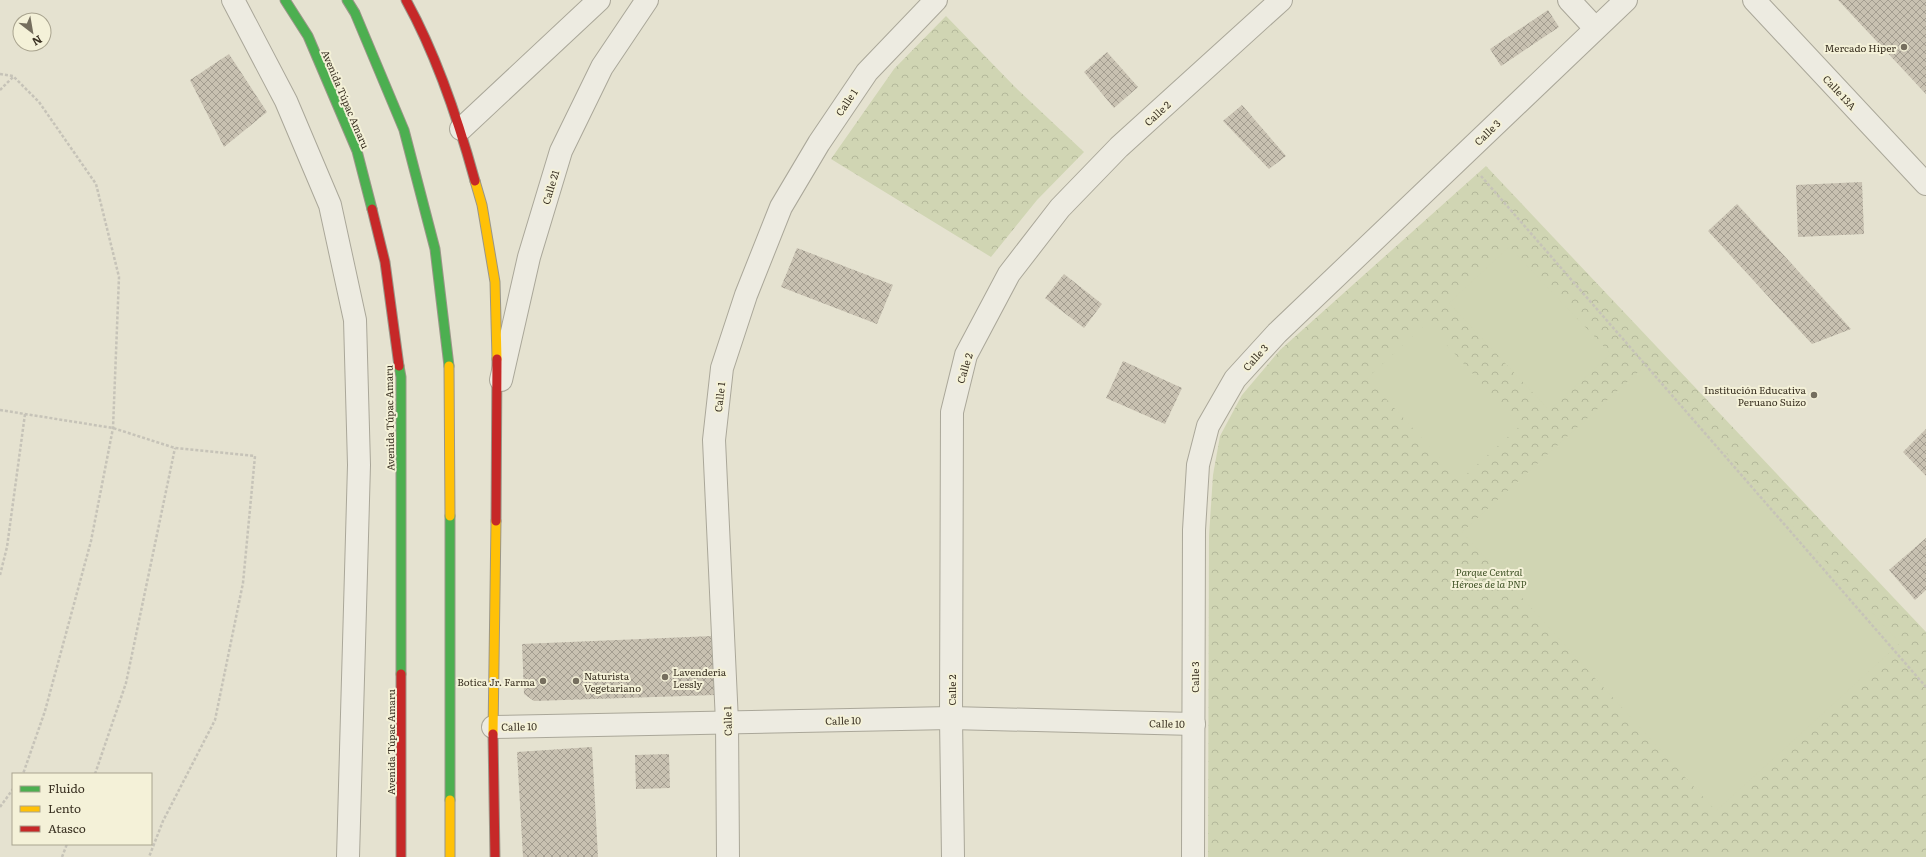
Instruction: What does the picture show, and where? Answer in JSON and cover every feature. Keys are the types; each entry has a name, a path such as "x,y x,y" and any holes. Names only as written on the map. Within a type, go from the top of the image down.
{"main road":[{"name":"Avenida Túpac Amaru","path":"285,0 308,36 357,151 385,262 401,377 401,857"},
{"path":"347,0 355,13 404,130 435,249 450,370 450,857"},
{"path":"406,0 418,22 462,129 482,205 495,282 498,393 493,727 495,857"}],"street":[{"path":"233,0 286,101 330,205 355,320 360,465 348,857"},
{"path":"462,129 599,0"},
{"name":"Calle 21","path":"498,393 529,257 562,151 602,67 647,0"},
{"name":"Calle 1","path":"728,857 727,722 714,440 722,368 746,295 781,207 819,142 867,72 936,0"},
{"name":"Calle 2","path":"953,857 951,718 952,412 966,355 1009,274 1060,208 1119,147 1281,0"},
{"path":"1569,0 1595,28"},
{"name":"Calle 3","path":"1193,857 1194,530 1198,466 1208,426 1235,379 1277,333 1626,0"},
{"name":"Calle 13A","path":"1754,0 1926,184"},
{"name":"Calle 10","path":"493,727 951,718 1194,724"}],"path":[{"path":"0,74 13,76 39,102 96,184 118,277 113,428 91,541 45,711 23,773"},
{"path":"0,90 13,76"},
{"path":"1462,155 1926,686"},
{"path":"0,410 113,428 175,448 255,456 243,584 214,720 163,821 149,857"},
{"path":"0,576 7,547 25,414"},
{"path":"95,773 126,683 175,448"},
{"path":"0,807 12,790"},
{"path":"62,857 67,845"}],"green space":[{"path":"946,16 1015,87 1084,152 1037,200 991,257 831,159 894,69"},
{"name":"Parque Central Héroes de la PNP","path":"1486,166 1926,632 1926,857 1208,857 1209,536 1213,475 1220,436 1242,395 1280,350"},
{"path":"1509,247 1611,354 1549,410 1449,303"},
{"path":"1427,323 1520,426 1460,480 1367,378"},
{"path":"1646,365 1900,643 1716,811 1462,532"}],"building":[{"name":"Mercado Hiper","path":"1838,0 1926,0 1926,94"},
{"path":"1548,10 1559,27 1501,66 1490,49"},
{"path":"1107,52 1138,87 1114,108 1084,72"},
{"path":"229,54 267,112 224,147 190,80"},
{"path":"1242,105 1286,156 1269,169 1223,121"},
{"path":"1862,182 1864,234 1798,237 1796,185"},
{"path":"1737,204 1851,329 1812,344 1708,231"},
{"path":"797,248 893,285 877,324 781,287"},
{"path":"1064,274 1102,304 1084,328 1045,298"},
{"path":"1123,361 1182,388 1165,424 1106,398"},
{"path":"1926,429 1926,476 1903,452"},
{"path":"1926,538 1926,590 1915,600 1889,570"},
{"path":"713,636 715,695 534,701 524,694 522,644"},
{"path":"592,747 598,857 523,857 517,752"},
{"path":"669,754 670,788 636,789 635,755"}],"traffic: fast":[{"path":"285,0 308,36 357,151 372,209"},
{"path":"347,0 355,13 404,130 435,249 449,366"},
{"path":"399,366 401,377 401,674"},
{"path":"450,516 450,800"}],"traffic: slow":[{"path":"475,181 482,205 495,282 497,359"},
{"path":"449,366 450,516"},
{"path":"493,734 496,521"},
{"path":"450,800 450,857"}],"traffic: jam":[{"path":"406,0 417,21 446,88 475,181"},
{"path":"372,209 385,262 399,366"},
{"path":"496,521 497,359"},
{"path":"401,674 401,857"},
{"path":"493,734 495,857"}],"place":[{"name":"Mercado Hiper","path":"1904,47"},
{"name":"Institución Educativa Peruano Suizo","path":"1814,395"},
{"name":"Lavenderia Lessly","path":"665,677"},
{"name":"Botica Jr. Farma","path":"543,681"},
{"name":"Naturista Vegetariano","path":"576,681"}]}
